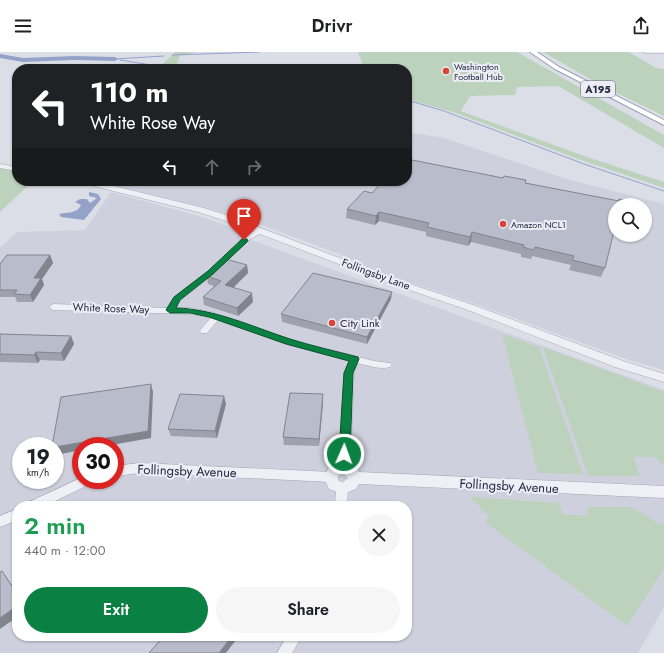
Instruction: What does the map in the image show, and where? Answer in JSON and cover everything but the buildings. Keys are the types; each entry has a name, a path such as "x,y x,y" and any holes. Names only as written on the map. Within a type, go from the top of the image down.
{"main road":[{"name":"A195","path":"533,52 557,68 664,123"}],"street":[{"path":"645,52 664,52"},
{"path":"645,52 646,55 652,58"},
{"path":"0,166 12,168"},
{"name":"Follingsby Lane","path":"104,186 201,210 261,231 388,280 468,307 607,359 664,378"},
{"path":"170,310 177,299 210,273 244,240 261,231"},
{"name":"White Rose Way","path":"52,307 190,311 217,317 289,342 374,364 387,365"},
{"path":"204,331 217,317"},
{"path":"344,468 348,373 354,359"},
{"name":"Follingsby Avenue","path":"124,470 140,468 331,477"},
{"path":"344,468 351,471 355,478 351,485 342,488 334,485 331,477 334,471 344,468"},
{"name":"Follingsby Avenue","path":"355,478 664,492"},
{"path":"44,501 72,488"},
{"path":"341,501 342,488"},
{"path":"0,522 12,516"},
{"path":"284,653 292,641"}],"shaded area":[{"path":"412,133 444,138 570,180 640,198 608,198 608,242 652,242 652,201 664,204 664,370 629,360 481,306 381,273 339,254 273,229 210,209 118,186 412,186"},
{"path":"111,192 199,216 241,231 254,241 664,390 664,607 638,653 0,653 0,248 17,232 85,230"}],"green space":[{"path":"175,52 196,52 180,56 177,64 163,64"},
{"path":"358,52 517,52 664,135 664,148 558,86 517,87 515,95 470,96 461,111 587,157 664,182 664,188 578,159 453,112 412,100 412,64 362,64"},
{"path":"543,52 629,52 656,68 664,69 664,116 602,86"},
{"path":"0,168 12,170 12,186 28,186 0,212"},
{"path":"502,334 539,347 583,474 538,473"},
{"path":"543,347 664,392 664,463 661,464 656,457 634,457 640,476 588,476"},
{"path":"470,497 558,503 563,514 587,516 588,507 632,507 657,523 664,524 664,569 627,626 486,523 489,516"}],"water":[{"path":"89,192 98,194 101,199 84,220 61,217 59,214 77,210 81,205 75,202 80,199 87,199 90,203 97,198 89,196"}],"waterway":[{"path":"172,55 260,52"},
{"path":"0,56 23,60 74,58 115,59"},
{"path":"115,59 164,56"},
{"path":"120,60 145,64"},
{"path":"412,101 444,111 584,164 664,191"}],"place":[{"name":"Washington Football Hub","path":"446,71"},
{"name":"Amazon NCL1","path":"503,224"},
{"name":"City Link","path":"332,323"}],"route":[{"path":"244,240 210,273 177,299 173,303 170,310 190,311 211,315 289,342 354,359 348,373 344,454"}]}
